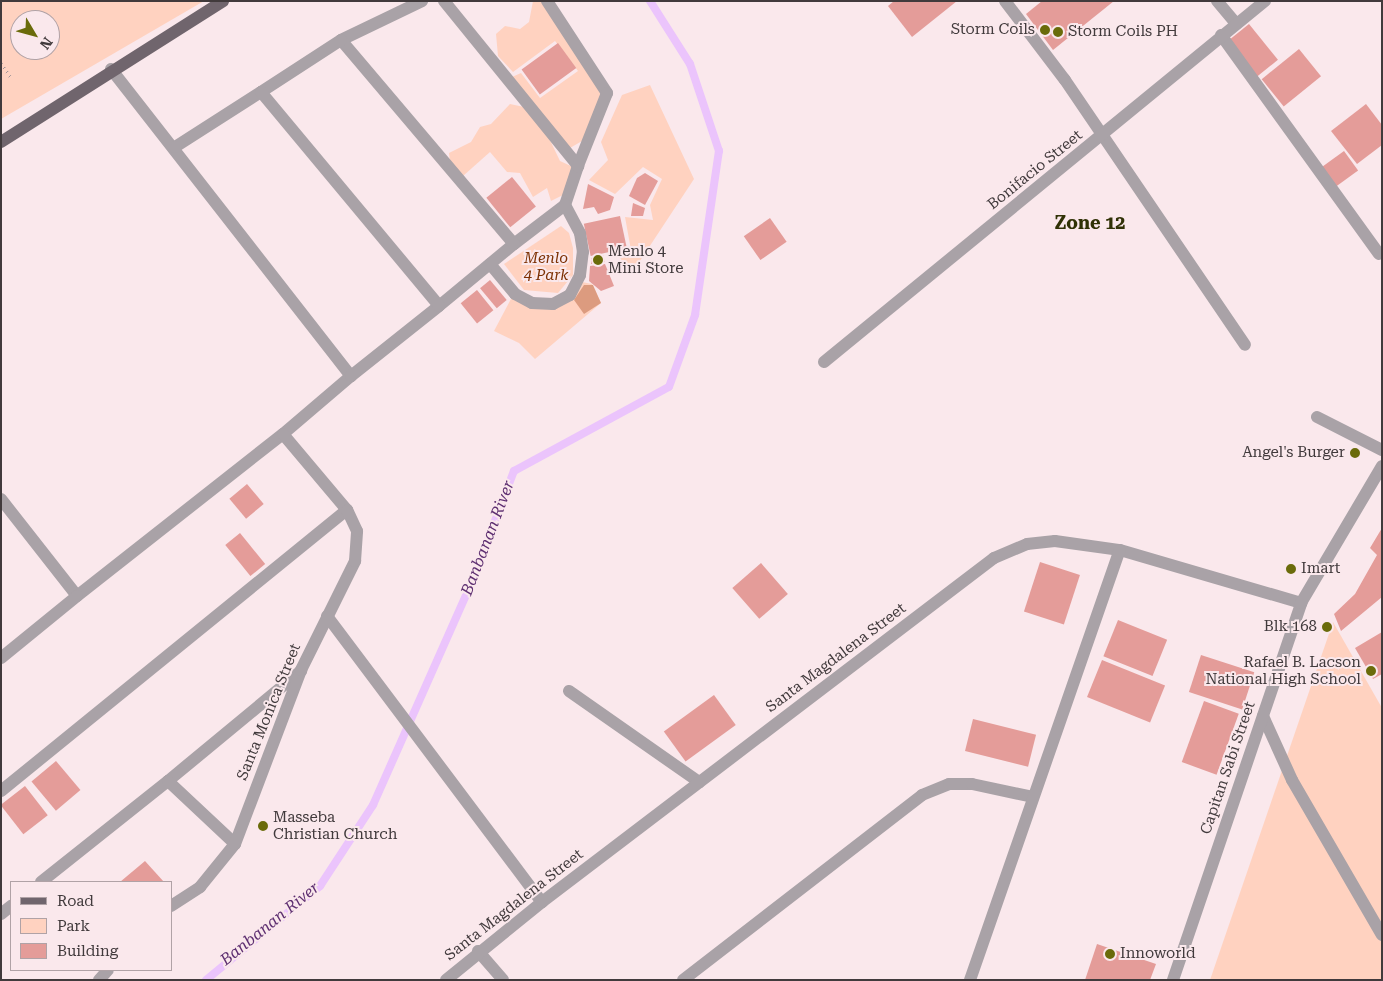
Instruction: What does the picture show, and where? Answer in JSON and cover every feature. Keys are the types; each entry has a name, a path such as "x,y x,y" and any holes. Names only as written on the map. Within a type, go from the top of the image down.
{"main road":[{"path":"1,142 111,68 223,1"}],"street":[{"path":"175,147 341,40 422,1"},
{"path":"444,1 578,166"},
{"path":"1,658 283,434 564,205 607,93 548,1"},
{"path":"1005,1 1103,135 1245,345"},
{"path":"1218,1 1236,24"},
{"name":"Bonifacio Street","path":"824,362 1265,1"},
{"path":"1221,36 1378,254"},
{"path":"341,40 514,244"},
{"path":"111,68 175,147 177,156 352,376"},
{"path":"261,92 439,306"},
{"path":"490,264 515,294 532,303 553,304 570,295 580,275 583,252 580,233 564,205"},
{"path":"1317,417 1382,450"},
{"path":"1,792 347,510 283,434"},
{"name":"Capitan Sabi Street","path":"1173,980 1301,603 1382,466"},
{"path":"1,499 77,596"},
{"name":"Santa Monica Street","path":"172,905 211,877 235,844 301,670 328,616 358,546 347,510"},
{"name":"Santa Magdalena Street","path":"446,980 478,951 994,558 1026,544 1055,541 1120,550 1301,603"},
{"path":"970,980 1120,550"},
{"path":"328,616 542,902"},
{"path":"42,881 168,781 301,670"},
{"path":"569,691 700,782"},
{"path":"1263,716 1292,780 1382,935"},
{"path":"168,781 235,844"},
{"path":"689,978 922,795 950,784 972,784 1033,797"},
{"path":"478,951 503,980"}],"path":[{"path":"1,63 11,78"}],"green space":[{"path":"1,1 204,1 1,119"},
{"path":"533,1 544,1 604,94 582,141 570,148 512,77 521,73 540,98 578,71 555,41 513,72 498,56 496,34 505,26 520,29 529,22"},
{"path":"650,85 694,179 632,273 627,272 619,255 631,250 625,217 653,220 650,205 662,179 643,167 615,194 589,180 608,160 601,142 622,95"},
{"path":"510,104 524,107 548,136 560,161 573,167 563,195 551,201 547,188 533,197 520,173 507,172 490,152 463,176 450,162 449,153 471,142 480,127 491,124"},
{"name":"Menlo 4 Park","path":"561,226 569,233 573,248 573,275 558,293 524,290 504,264"},
{"path":"582,282 592,284 601,303 535,359 519,343 494,331 512,297 534,308"},
{"path":"1333,622 1382,708 1382,980 1210,980"}],"shaded area":[{"path":"584,285 593,285 601,303 584,314 574,300"}],"building":[{"path":"894,1 957,1 912,37 888,6"},
{"name":"Storm Coils PH","path":"1042,1 1114,1 1053,50 1026,14"},
{"path":"1249,24 1278,60 1256,77 1227,42"},
{"path":"558,43 576,68 540,95 522,69"},
{"path":"1299,49 1321,76 1284,106 1262,79"},
{"path":"1366,104 1382,125 1382,145 1357,164 1331,131"},
{"path":"1344,151 1358,170 1335,187 1321,168"},
{"path":"645,173 658,181 645,205 629,196 637,178"},
{"path":"512,177 536,207 510,227 486,198"},
{"path":"588,184 614,197 610,210 598,214 594,207 583,209"},
{"path":"633,203 645,208 643,216 631,216"},
{"path":"620,216 627,248 591,256 584,224"},
{"path":"770,218 787,242 760,260 744,236"},
{"name":"Menlo 4 Mini Store","path":"603,255 605,262 591,264 591,258"},
{"path":"605,264 614,286 601,291 589,281 590,266"},
{"path":"490,280 507,300 497,308 480,288"},
{"path":"477,290 493,310 477,323 461,303"},
{"path":"247,484 264,504 246,519 229,499"},
{"path":"1382,528 1382,597 1341,631 1334,614 1355,594 1377,555 1370,548"},
{"path":"240,533 265,564 250,576 225,545"},
{"path":"1040,562 1080,575 1064,624 1024,611"},
{"path":"761,563 788,594 759,619 732,588"},
{"path":"1118,620 1167,640 1153,676 1103,656"},
{"path":"1382,632 1382,674 1373,679 1355,648"},
{"path":"1201,655 1254,672 1242,709 1189,692"},
{"path":"1102,660 1165,685 1150,723 1087,697"},
{"path":"714,695 736,725 686,761 664,731"},
{"path":"1204,701 1239,714 1217,775 1182,762"},
{"path":"973,719 1036,735 1028,767 965,751"},
{"path":"56,761 80,790 56,811 31,782"},
{"path":"25,786 48,815 23,834 1,805"},
{"path":"145,861 163,881 121,881"},
{"name":"Innoworld","path":"1097,944 1156,964 1150,980 1085,980"}],"waterway":[{"name":"Banbanan River","path":"206,980 320,886 373,805 471,584 514,471 669,387 695,315 719,151 690,64 650,1"}],"place":[{"name":"Storm Coils","path":"1045,30"},
{"name":"Storm Coils PH","path":"1058,32"},
{"name":"Menlo 4 Mini Store","path":"598,260"},
{"name":"Angel's Burger","path":"1355,453"},
{"name":"Imart","path":"1291,569"},
{"name":"Blk 168","path":"1327,627"},
{"name":"Rafael B. Lacson National High School","path":"1371,671"},
{"name":"Masseba Christian Church","path":"263,826"},
{"name":"Innoworld","path":"1110,954"}],"district":[{"name":"Zone 12","path":"1090,223"}]}
